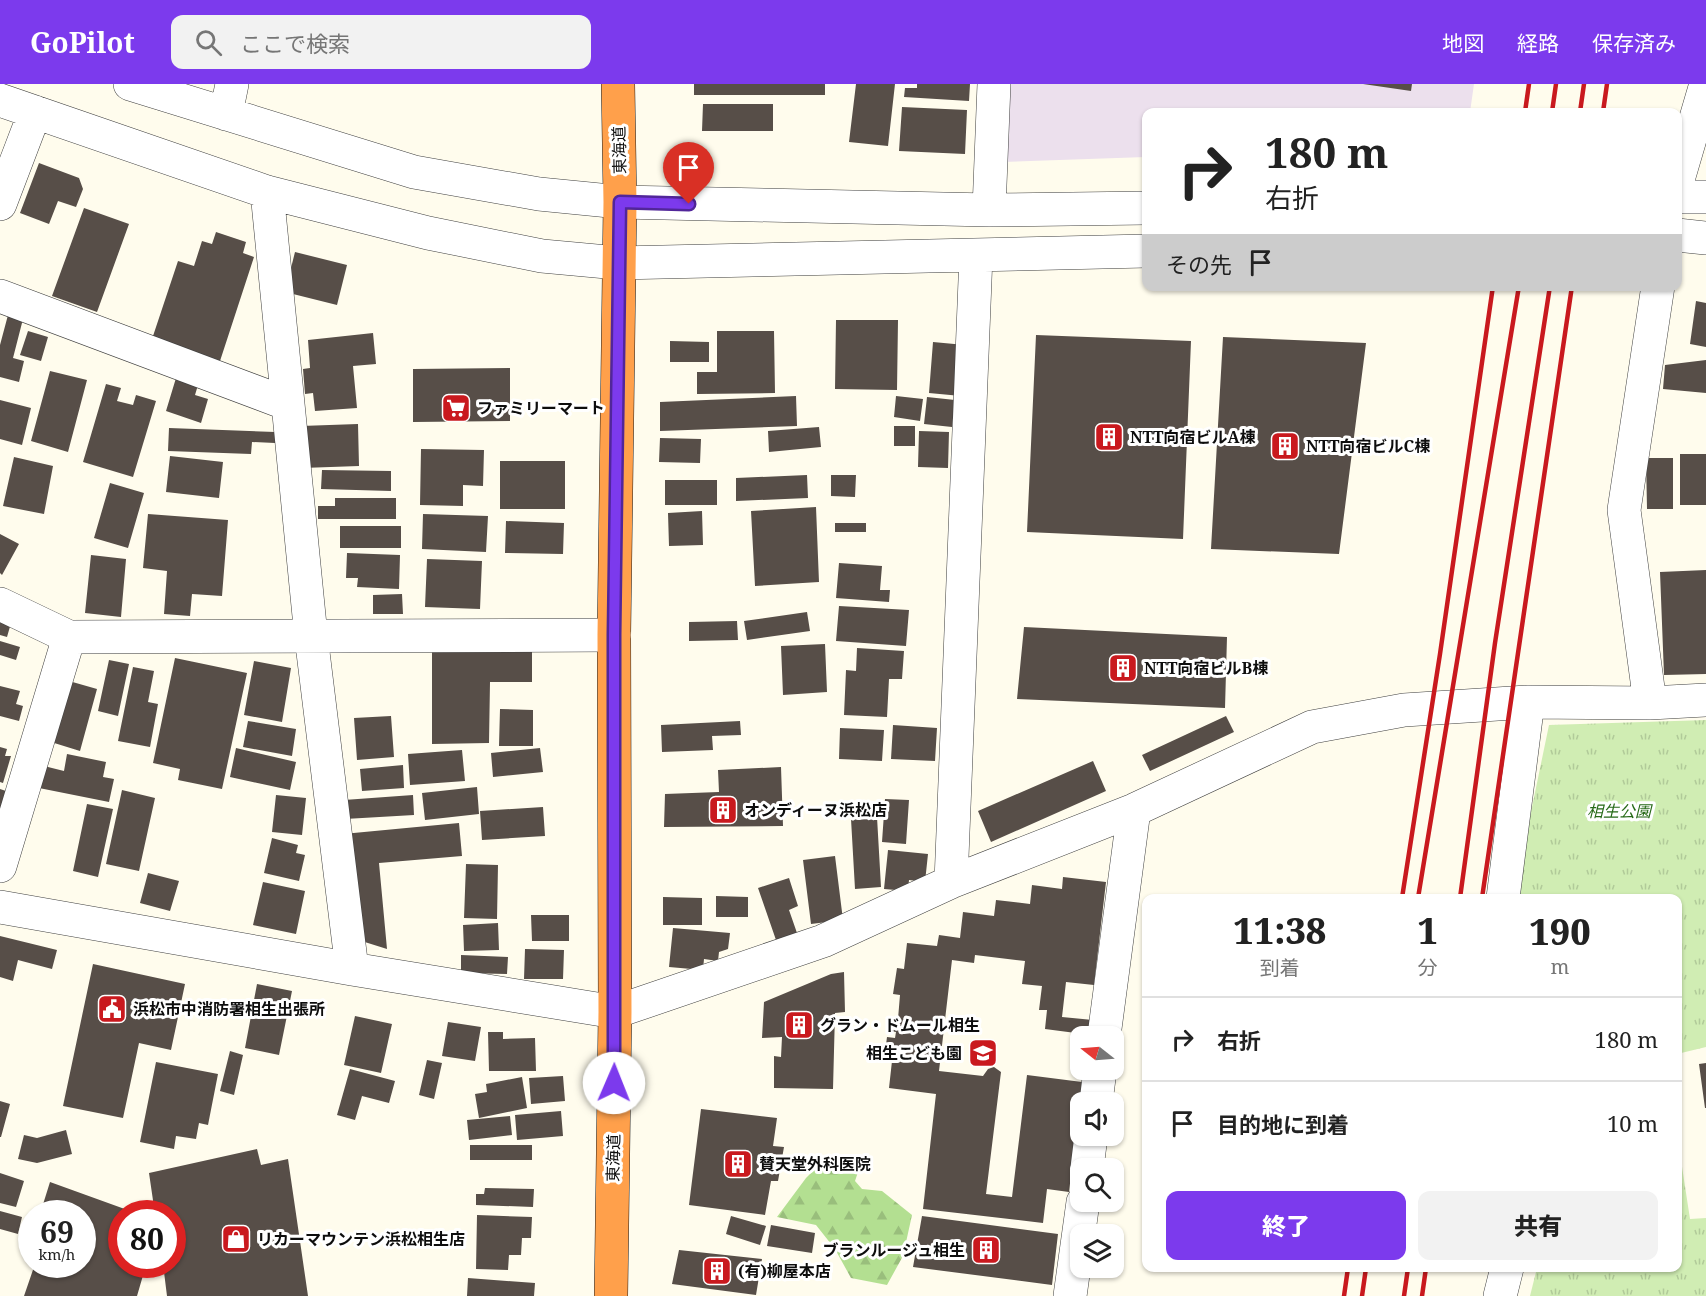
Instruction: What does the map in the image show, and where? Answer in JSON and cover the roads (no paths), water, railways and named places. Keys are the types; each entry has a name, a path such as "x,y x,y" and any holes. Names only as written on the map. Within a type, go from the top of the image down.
{"highway":[{"name":"東海道","path":"611,1296 615,1012 614,635 620,202 618,84"}],"street":[{"path":"129,84 229,99 414,172 539,194 620,202 989,210 1142,208"},
{"path":"989,210 994,84"},
{"path":"1682,166 1706,84"},
{"path":"0,100 267,192 428,233 531,254 618,263 1142,251"},
{"path":"0,204 34,112"},
{"path":"267,192 311,636 352,969"},
{"path":"1682,197 1706,197"},
{"path":"1682,236 1706,238"},
{"path":"951,882 976,255"},
{"path":"1650,703 1624,510 1657,291"},
{"path":"0,296 288,404"},
{"path":"0,603 69,637 614,635"},
{"path":"0,866 69,637"},
{"path":"0,908 615,1012 823,942 951,882 1134,810 1312,727 1404,710 1528,702 1650,703 1706,700"},
{"path":"1504,894 1528,702"},
{"path":"1105,1026 1134,810"},
{"path":"1071,1296 1082,1212"},
{"path":"1500,1296 1507,1272"}],"railway":[{"path":"1526,108 1529,84"},
{"path":"1553,108 1556,84"},
{"path":"1581,108 1584,84"},
{"path":"1604,108 1607,84"},
{"path":"1403,894 1492,291"},
{"path":"1419,894 1518,291"},
{"path":"1461,894 1495,643 1549,291"},
{"path":"1483,894 1571,291"},
{"path":"1344,1296 1347,1272"},
{"path":"1362,1296 1365,1272"},
{"path":"1404,1296 1407,1272"},
{"path":"1422,1296 1425,1272"}],"place":[{"name":"ファミリーマート","path":"456,408"},
{"name":"NTT向宿ビルA棟","path":"1109,437"},
{"name":"NTT向宿ビルC棟","path":"1285,446"},
{"name":"NTT向宿ビルB棟","path":"1123,668"},
{"name":"オンディーヌ浜松店","path":"723,810"},
{"name":"浜松市中消防署相生出張所","path":"112,1009"},
{"name":"グラン・ドムール相生","path":"799,1025"},
{"name":"相生こども園","path":"983,1053"},
{"name":"賛天堂外科医院","path":"738,1164"},
{"name":"リカーマウンテン浜松相生店","path":"236,1239"},
{"name":"ブランルージュ相生","path":"986,1250"},
{"name":"(有)柳屋本店","path":"717,1271"}],"park label":[{"name":"相生公園","path":"1619,811"}]}
